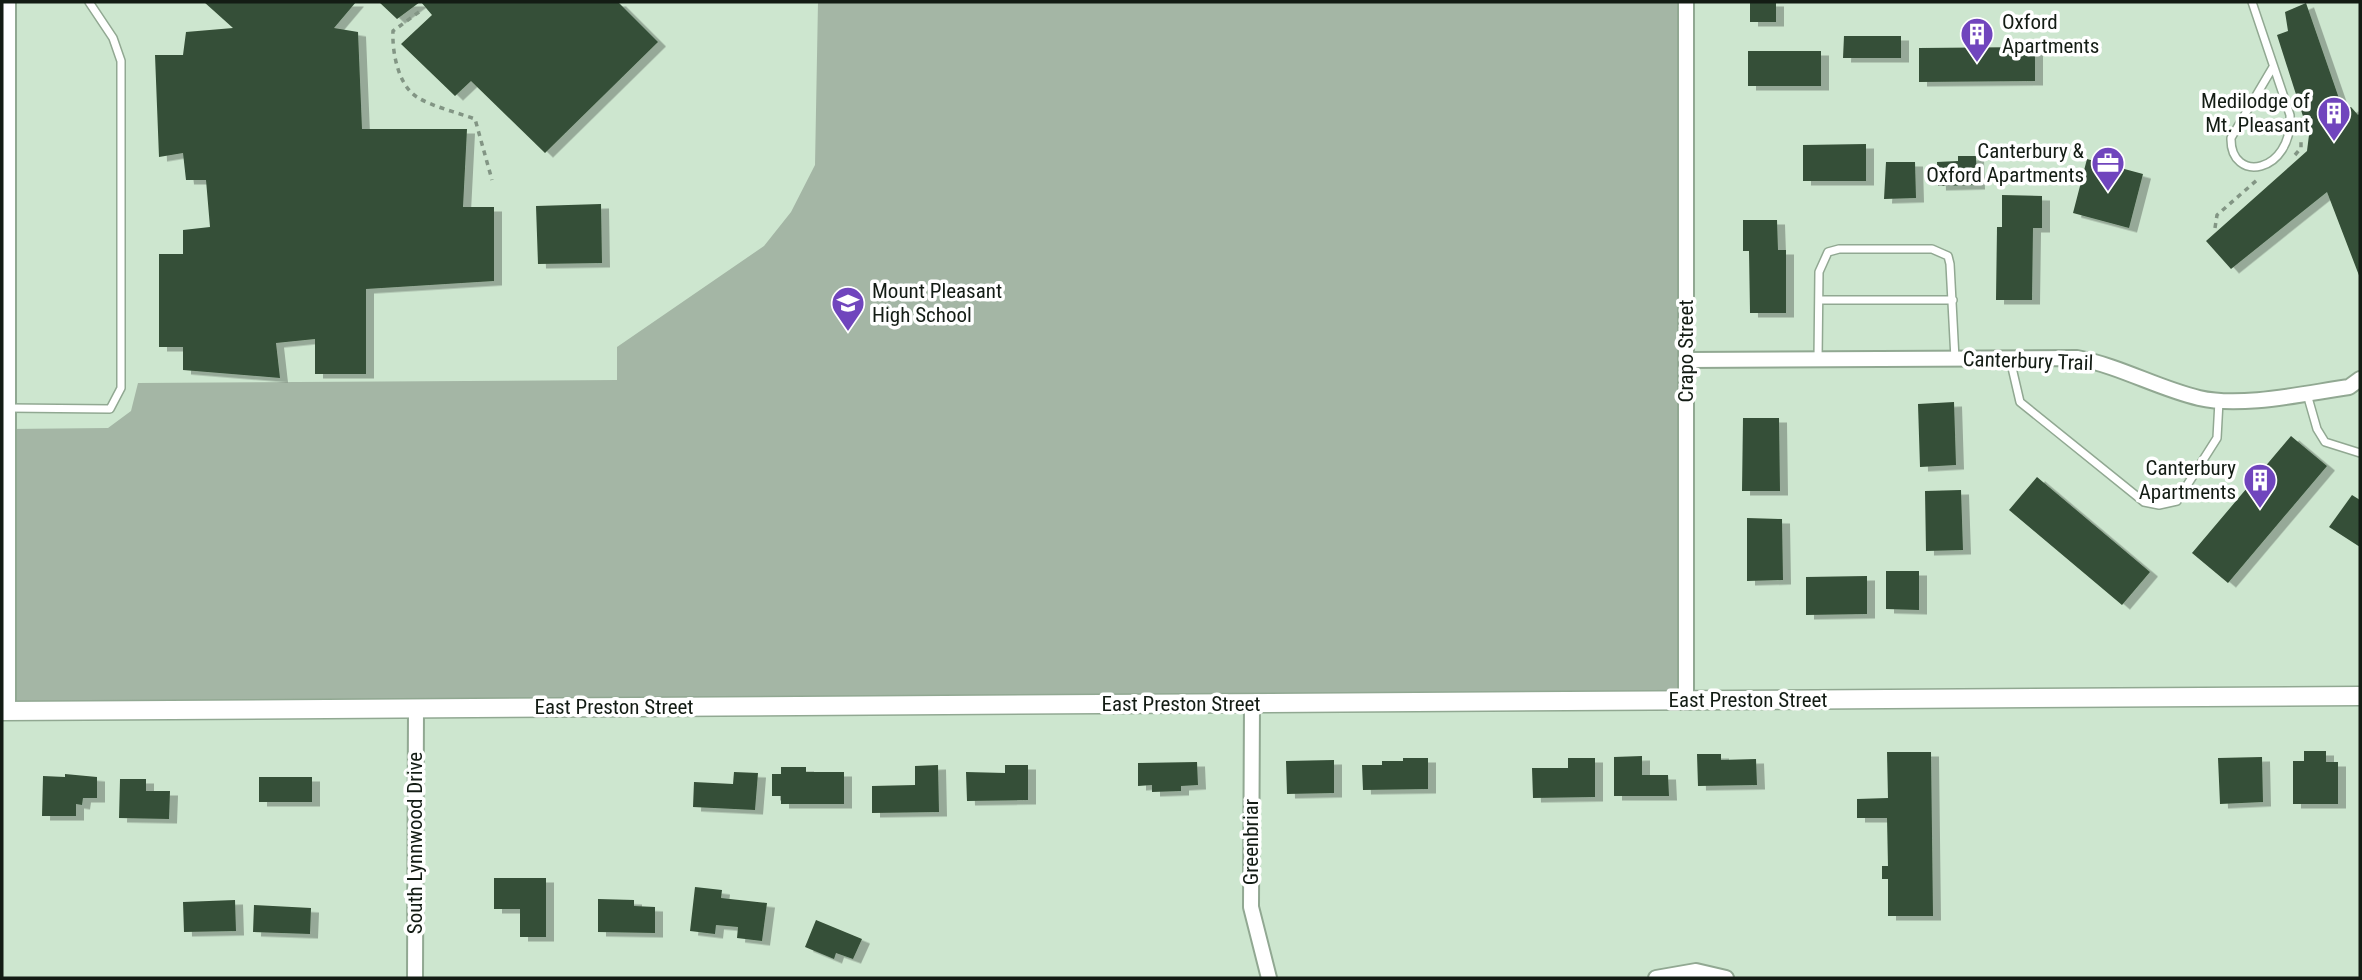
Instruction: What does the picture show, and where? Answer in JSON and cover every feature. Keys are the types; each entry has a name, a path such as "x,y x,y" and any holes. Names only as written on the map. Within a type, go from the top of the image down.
{"street":[{"path":"5,711 8,2"},
{"name":"Crapo Street","path":"1686,2 1686,700"},
{"name":"Canterbury Trail","path":"1687,360 2077,358 2109,364 2140,379 2202,399 2264,400 2349,387 2360,379"},
{"name":"East Preston Street","path":"5,711 2360,696"},
{"name":"Greenbriar","path":"1252,703 1251,906 1269,978"},
{"name":"South Lynnwood Drive","path":"415,978 416,708"},
{"path":"1656,978 1696,971 1726,978"}],"lane":[{"path":"8,408 110,409 115,404 121,388 121,61 113,38 89,2"},
{"path":"2252,2 2290,115 2291,134 2279,156 2269,163 2253,167 2238,162 2231,151 2231,138 2273,68"},
{"path":"1818,360 1819,272 1828,253 1839,249 1919,249 1941,251 1948,256 1955,359"},
{"path":"1819,300 1953,300"},
{"path":"2010,358 2020,402 2144,502 2159,505 2176,501 2217,438 2219,399"},
{"path":"2307,393 2317,429 2325,442 2360,453"}],"path":[{"path":"419,12 393,32 392,51 401,74 415,96 474,120 492,180"},
{"path":"2292,158 2301,148 2301,135"},
{"path":"2215,228 2217,215 2253,182 2263,178"}],"green space":[{"name":"Mount Pleasant High School","path":"818,2 1686,2 1686,700 8,711 8,429 108,428 131,411 138,383 617,380 617,347 764,246 791,212 815,165"}],"building":[{"path":"204,2 356,2 334,28 358,32 362,129 467,129 463,207 494,207 494,281 366,289 366,374 315,374 315,339 276,343 280,378 183,370 183,347 159,347 159,254 183,254 183,230 210,227 206,180 186,180 183,153 159,157 155,55 183,55 186,32 233,28"},
{"path":"379,2 420,2 397,19"},
{"path":"421,2 618,2 658,42 545,153 471,81 455,96 401,44 432,15"},
{"path":"1750,2 1776,2 1776,22 1750,22"},
{"name":"Medilodge of Mt. Pleasant","path":"2306,3 2343,110 2351,107 2358,115 2360,113 2360,278 2327,192 2231,269 2206,241 2307,151 2309,135 2277,35 2288,31 2285,12"},
{"path":"1844,36 1901,36 1901,58 1843,58"},
{"name":"Oxford Apartments","path":"2035,47 2035,81 1919,82 1919,48"},
{"path":"1748,51 1821,51 1821,86 1748,86"},
{"path":"1866,144 1866,181 1803,181 1803,145"},
{"path":"1958,156 1976,156 1977,185 1938,186 1937,162 1958,161"},
{"name":"Canterbury & Oxford Apartments","path":"2087,159 2143,174 2129,228 2073,213"},
{"path":"1886,162 1915,162 1916,198 1884,199"},
{"path":"2002,195 2042,196 2042,228 2033,228 2032,300 1996,300 1997,227 2002,227"},
{"path":"601,204 602,263 538,264 536,206"},
{"path":"1743,220 1777,220 1778,250 1786,250 1786,313 1750,313 1749,251 1743,251"},
{"path":"1954,402 1956,465 1920,467 1918,404"},
{"path":"1743,418 1779,418 1780,491 1742,491"},
{"name":"Canterbury Apartments","path":"2291,436 2327,466 2228,583 2192,553"},
{"name":"Canterbury Apartments","path":"2037,477 2150,572 2122,605 2009,510"},
{"path":"1961,490 1963,550 1926,551 1925,491"},
{"path":"2352,495 2360,500 2360,547 2329,527"},
{"path":"1747,518 1782,519 1783,580 1747,581"},
{"path":"1886,571 1919,571 1919,610 1886,609"},
{"path":"1867,576 1867,614 1806,615 1806,577"},
{"path":"2304,751 2326,751 2326,762 2338,762 2338,804 2293,804 2293,761 2304,761"},
{"path":"1887,752 1931,752 1933,916 1888,916 1888,879 1882,879 1882,866 1888,866 1887,818 1857,818 1857,799 1888,798"},
{"path":"1697,754 1721,754 1721,760 1756,759 1757,785 1698,786"},
{"path":"1642,756 1642,775 1668,775 1669,796 1614,796 1614,757"},
{"path":"2262,757 2263,802 2220,804 2218,758"},
{"path":"1403,758 1428,758 1428,789 1363,790 1362,765 1382,765 1382,761 1403,761"},
{"path":"1568,758 1595,758 1595,797 1533,798 1532,768 1568,768"},
{"path":"1334,760 1334,793 1287,794 1286,761"},
{"path":"1197,762 1198,785 1181,786 1181,791 1152,792 1152,785 1138,786 1138,763"},
{"path":"938,765 939,812 872,813 872,786 915,785 915,766"},
{"path":"1005,765 1028,765 1028,800 967,801 966,772 1005,773"},
{"path":"781,767 806,767 806,772 844,772 844,804 781,804 781,796 772,796 772,774 781,774"},
{"path":"734,772 758,773 755,810 693,807 694,782 733,784"},
{"path":"65,774 97,777 97,798 83,798 82,805 76,804 76,816 42,816 43,776 65,777"},
{"path":"259,777 312,777 312,802 259,802"},
{"path":"120,779 146,779 146,791 170,791 169,819 119,818"},
{"path":"494,878 546,878 546,937 520,937 520,909 494,909"},
{"path":"695,887 722,890 721,898 767,903 762,941 737,938 738,927 716,925 715,934 690,931"},
{"path":"598,899 634,900 634,906 655,907 655,933 598,932"},
{"path":"235,900 236,931 184,932 183,902"},
{"path":"254,905 311,908 310,934 253,932"},
{"path":"816,920 862,939 853,959 836,953 834,959 805,947"}],"place":[{"name":"Oxford Apartments","path":"1977,64"},
{"name":"Medilodge of Mt. Pleasant","path":"2334,143"},
{"name":"Canterbury & Oxford Apartments","path":"2108,193"},
{"name":"Mount Pleasant High School","path":"848,333"},
{"name":"Canterbury Apartments","path":"2260,510"}]}
